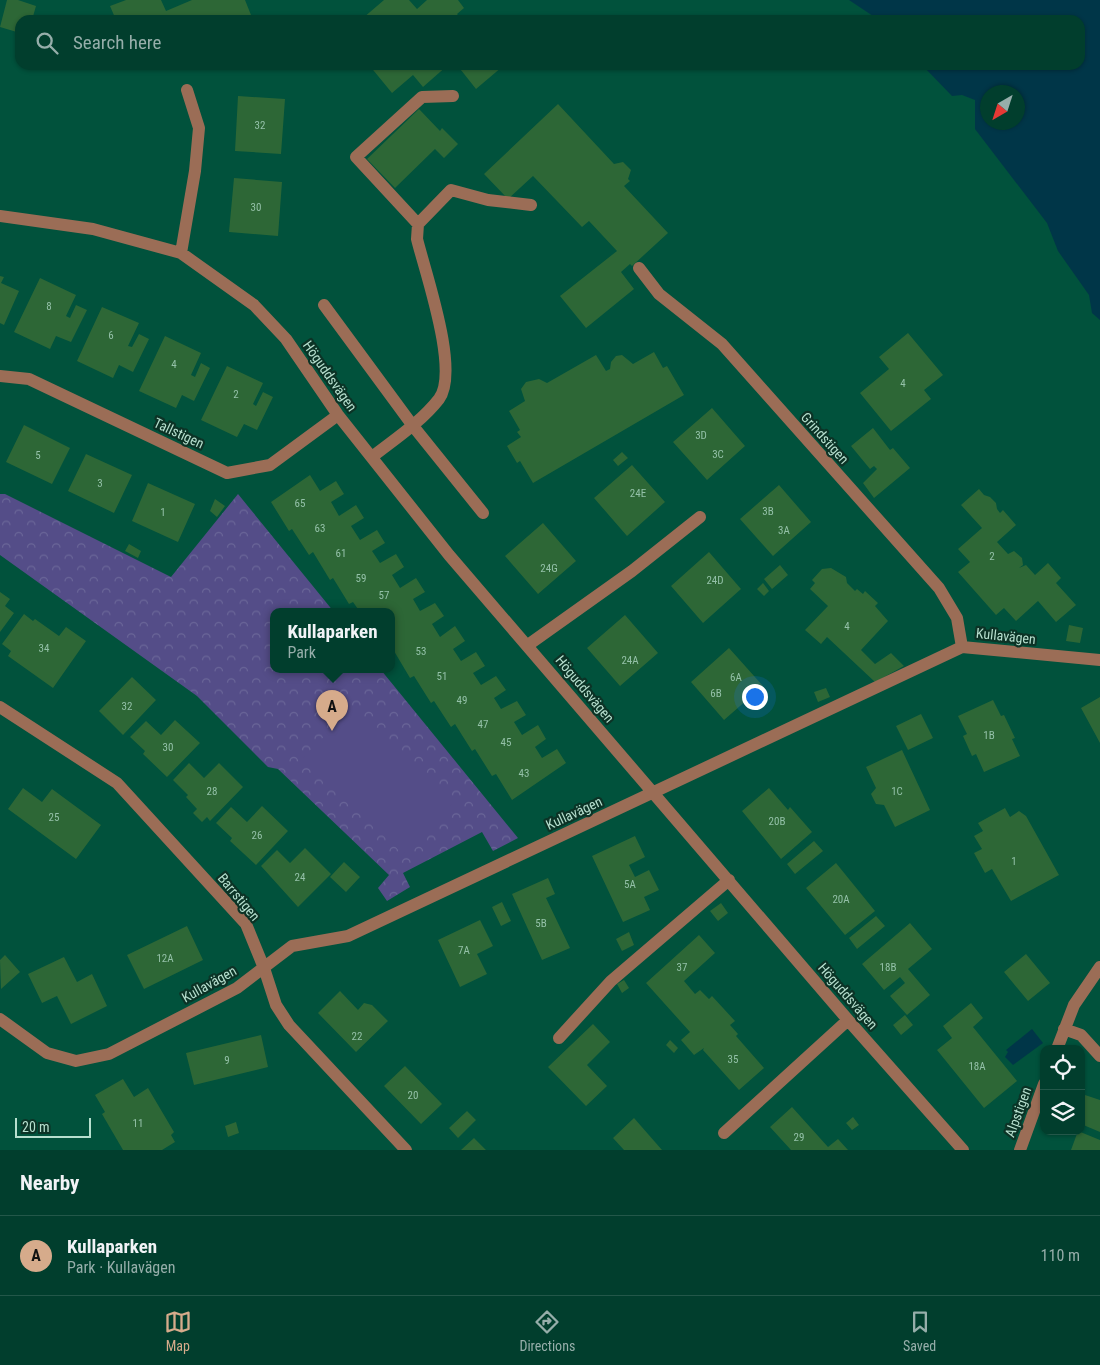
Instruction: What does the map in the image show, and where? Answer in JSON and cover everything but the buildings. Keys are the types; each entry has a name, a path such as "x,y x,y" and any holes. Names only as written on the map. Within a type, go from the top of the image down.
{"street":[{"path":"181,253 195,171 199,128 187,90"},
{"path":"418,224 356,157 422,97 453,96"},
{"path":"372,457 413,426 440,398 447,376 444,345 417,238 418,224 451,190 488,200 531,205"},
{"name":"Höguddsvägen","path":"0,216 93,229 181,253 254,305 286,339 338,415 449,555 848,1020 963,1150"},
{"name":"Grindstigen","path":"639,268 659,294 722,344 939,588 957,618 962,647"},
{"path":"324,305 413,426 483,513"},
{"name":"Tallstigen","path":"0,376 29,379 227,472 270,465 338,415"},
{"path":"528,645 632,571 700,517"},
{"name":"Kullavägen","path":"0,1019 47,1053 76,1061 109,1054 237,988 292,946 348,936 962,647 1100,660"},
{"name":"Barrstigen","path":"0,707 118,784 246,924 264,968 276,1005 289,1025 406,1150"},
{"path":"559,1038 611,981 729,880"},
{"path":"1058,1045 1074,1005 1100,967"},
{"path":"724,1133 848,1020"},
{"path":"1064,1029 1081,1035 1100,1056"},
{"name":"Alpstigen","path":"1020,1150 1042,1090"}],"green space":[{"path":"0,494 5,494 171,577 238,494 331,608 270,608 270,673 383,673 518,838 493,851 482,832 403,873 410,887 387,901 378,888 389,875 278,769 268,767 197,696 0,555"},
{"path":"352,708 452,804 403,854 303,758"}],"water":[{"path":"849,0 1100,0 1100,320 1092,313 1089,295 1058,251 1047,223 975,129 975,100 962,95 952,96 927,70 1085,70 1085,15 872,15"},
{"path":"1032,1029 1043,1043 1013,1065 1005,1057 1008,1052 1006,1050"}],"place":[{"name":"Kullaparken","path":"332,731"}]}
